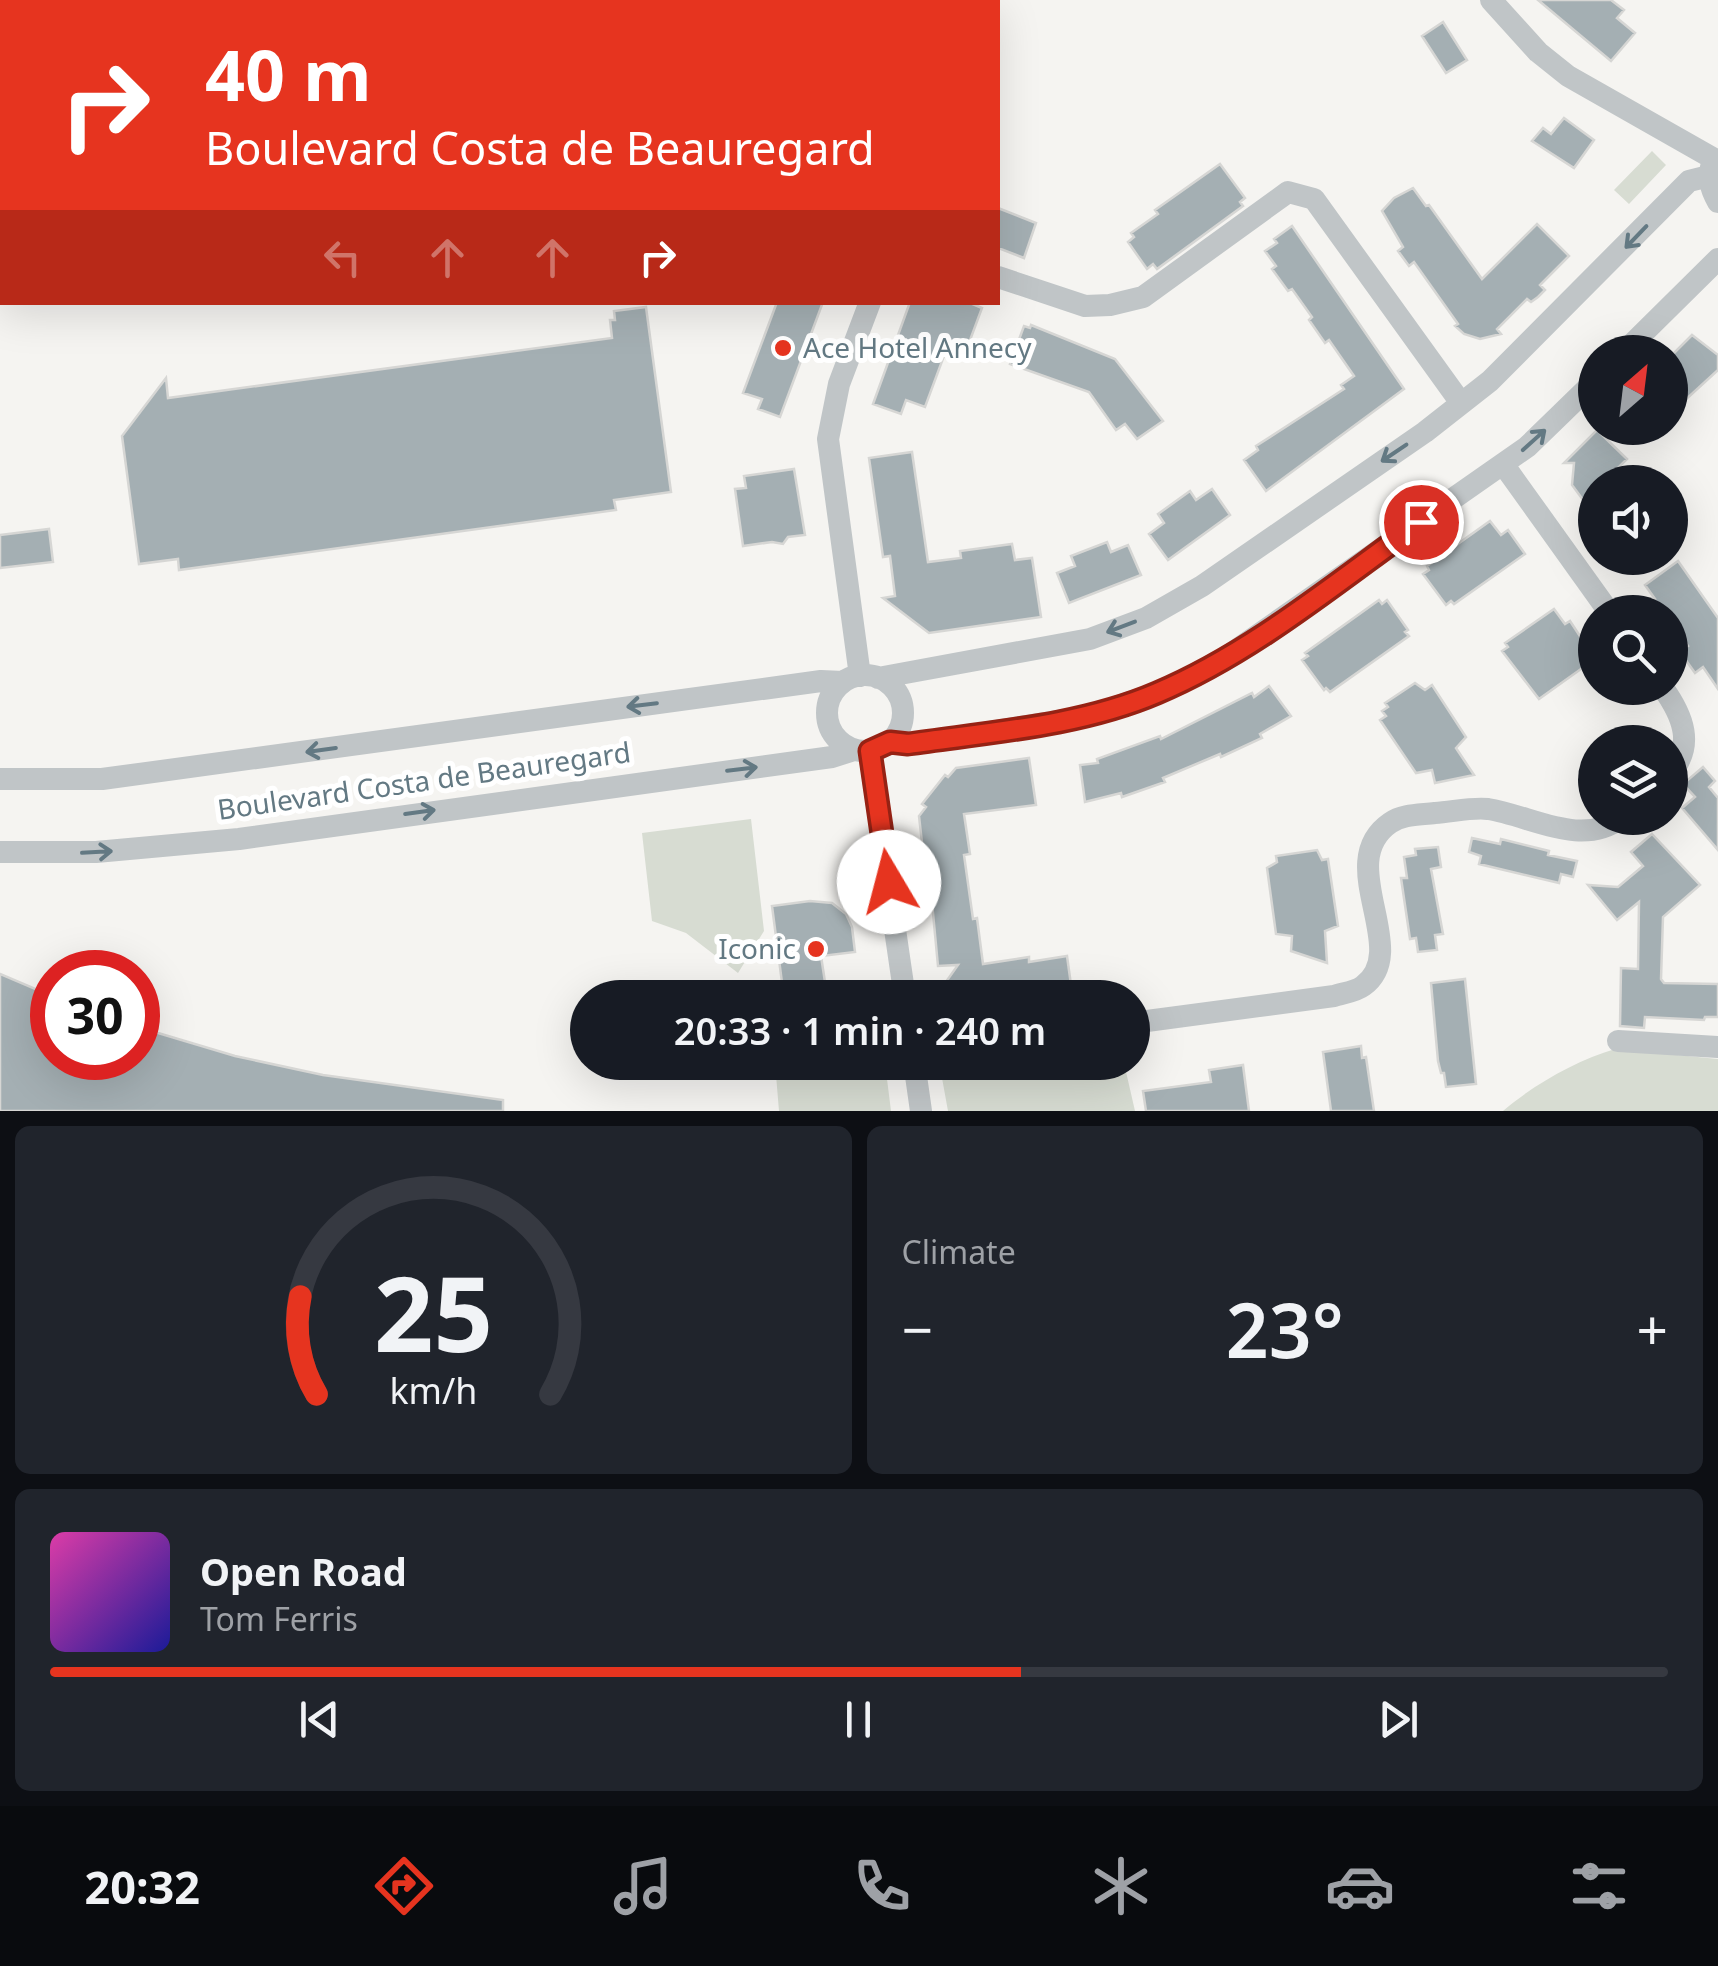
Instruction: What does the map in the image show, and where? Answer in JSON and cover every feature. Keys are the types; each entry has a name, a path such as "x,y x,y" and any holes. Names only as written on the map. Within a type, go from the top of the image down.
{"street":[{"path":"1490,0 1538,52 1568,76 1714,163 1711,191 1718,202"},
{"name":"Boulevard Costa de Beauregard","path":"0,779 102,779 860,678 1090,640 1146,618 1202,586 1425,432 1490,381 1689,182 1714,163"},
{"path":"1000,279 1085,306 1110,305 1143,296 1288,192 1314,199 1460,402"},
{"path":"1641,335 1718,259"},
{"path":"860,678 828,440 839,384 869,305"},
{"name":"Boulevard Costa de Beauregard","path":"0,852 96,852 239,838 832,757 1090,716 1154,694 1212,667 1527,446 1578,398"},
{"path":"1502,464 1598,595"},
{"path":"860,678 894,689 902,707 898,732 871,748 836,738 827,717 830,697 860,678"},
{"path":"871,748 903,980"},
{"path":"1150,1021 1334,996 1365,985 1378,965 1380,952 1368,855 1376,837 1391,822 1406,816 1485,808 1578,831"},
{"path":"1618,1041 1718,1047"},
{"path":"917,1080 921,1111"}],"shaded area":[{"path":"1652,151 1666,165 1629,204 1614,190"},
{"path":"751,819 764,931 738,973 686,933 652,921 642,833"},
{"path":"1615,1049 1718,1059 1718,1111 1503,1111 1556,1074"},
{"path":"776,1080 887,1080 891,1111 779,1111"},
{"path":"942,1080 1128,1080 1135,1111 948,1111"}],"building":[{"path":"1538,0 1611,0 1624,10 1617,18 1635,33 1611,61"},
{"path":"1443,22 1467,60 1446,73 1422,36"},
{"path":"1564,118 1594,140 1574,168 1532,141 1543,128 1551,134"},
{"path":"1220,164 1245,198 1240,202 1243,206 1157,269 1153,264 1147,269 1128,242 1134,237 1131,233 1158,214 1155,210"},
{"path":"1413,188 1482,279 1537,224 1569,256 1540,285 1545,290 1531,302 1527,299 1497,329 1501,334 1480,339 1464,334 1414,262 1409,266 1398,251 1403,247 1382,211 1394,198"},
{"path":"1000,209 1036,223 1024,258 1000,249"},
{"path":"1292,226 1404,389 1266,491 1244,460 1258,450 1256,446 1344,389 1341,385 1354,376 1329,340 1325,343 1292,289 1288,291 1272,269 1276,266 1265,251"},
{"name":"Ace Hotel Annecy","path":"776,305 822,305 780,417 758,409 762,399 743,393"},
{"path":"909,305 982,308 966,351 948,345 925,407 906,400 901,414 873,404"},
{"path":"646,307 671,492 614,500 616,510 179,570 178,559 139,564 122,436 166,378 168,398 612,338 610,320 615,320 614,311"},
{"path":"1031,325 1115,359 1163,421 1137,439 1125,424 1116,430 1089,392 1010,364 1024,326"},
{"path":"1692,335 1718,355 1718,370 1688,398 1688,339"},
{"path":"1582,445 1613,445 1627,459 1621,465 1578,465 1578,493 1572,485 1574,463 1564,463"},
{"path":"912,452 928,562 961,558 960,551 1012,544 1015,560 1032,558 1041,617 929,633 883,598 895,596 890,556 883,557 869,458"},
{"path":"794,469 805,535 788,537 783,544 743,546 735,489 746,488 744,476"},
{"path":"1212,489 1230,515 1168,560 1149,534 1164,523 1158,514 1190,491 1196,500"},
{"path":"1490,521 1501,535 1508,530 1525,554 1454,604 1451,601 1446,605 1423,574 1429,570 1427,566"},
{"path":"49,529 53,562 0,568 0,535"},
{"path":"1107,542 1111,552 1128,545 1141,575 1069,603 1057,573 1075,566 1071,556"},
{"path":"1659,575 1688,575 1718,618 1718,689 1703,667 1695,673 1688,663 1688,595 1652,595 1645,585"},
{"path":"1379,600 1382,604 1387,600 1409,636 1330,692 1324,690 1302,660 1308,656 1305,653"},
{"path":"1554,609 1578,633 1578,671 1539,699 1502,651 1508,647 1505,643"},
{"path":"1415,683 1425,690 1432,685 1466,737 1456,748 1474,775 1435,783 1432,770 1416,773 1380,720 1386,716 1382,711 1388,707 1385,703"},
{"path":"1269,686 1291,716 1260,734 1262,738 1163,778 1165,782 1122,797 1121,793 1085,802 1080,765 1098,763 1097,759 1160,736 1161,739 1252,693 1254,697"},
{"path":"1029,758 1036,805 964,814 970,854 964,855 983,964 1067,956 1070,980 947,980 958,965 938,966 928,860 924,861 919,816 926,807 922,804 945,775 948,777 956,768"},
{"path":"1703,767 1715,781 1709,787 1718,798 1718,850 1688,815 1688,803 1695,797 1688,789 1688,780"},
{"path":"1653,835 1700,885 1663,917 1661,979 1664,983 1718,984 1718,1017 1645,1017 1644,1028 1620,1026 1621,968 1638,969 1639,902 1617,920 1588,885 1618,887 1643,866 1631,852"},
{"path":"1472,838 1500,844 1501,839 1577,861 1573,877 1561,874 1559,883 1479,864 1481,856 1469,852"},
{"path":"1438,847 1441,867 1431,869 1443,934 1435,935 1437,950 1418,952 1416,938 1410,939 1401,878 1407,878 1404,857 1416,855 1415,849"},
{"path":"1317,850 1322,860 1328,859 1338,926 1325,931 1327,963 1291,951 1292,936 1276,934 1267,868 1277,862 1276,856"},
{"name":"Iconic","path":"810,901 832,903 846,914 855,952 821,956 825,980 782,980 772,906"},
{"path":"0,974 30,987 30,1080 160,1080 160,1034 235,1056 323,1075 503,1100 503,1111 0,1111"},
{"path":"1465,979 1476,1084 1446,1087 1438,1061 1431,983"},
{"path":"1361,1046 1374,1111 1331,1111 1323,1052"},
{"path":"1243,1065 1249,1111 1146,1111 1143,1091 1211,1082 1209,1070"}],"place":[{"name":"Ace Hotel Annecy","path":"783,348"},
{"name":"Iconic","path":"816,949"}],"route":[{"path":"889,882 870,751 890,742 908,744 1090,716 1154,694 1212,667 1421,522"}]}
